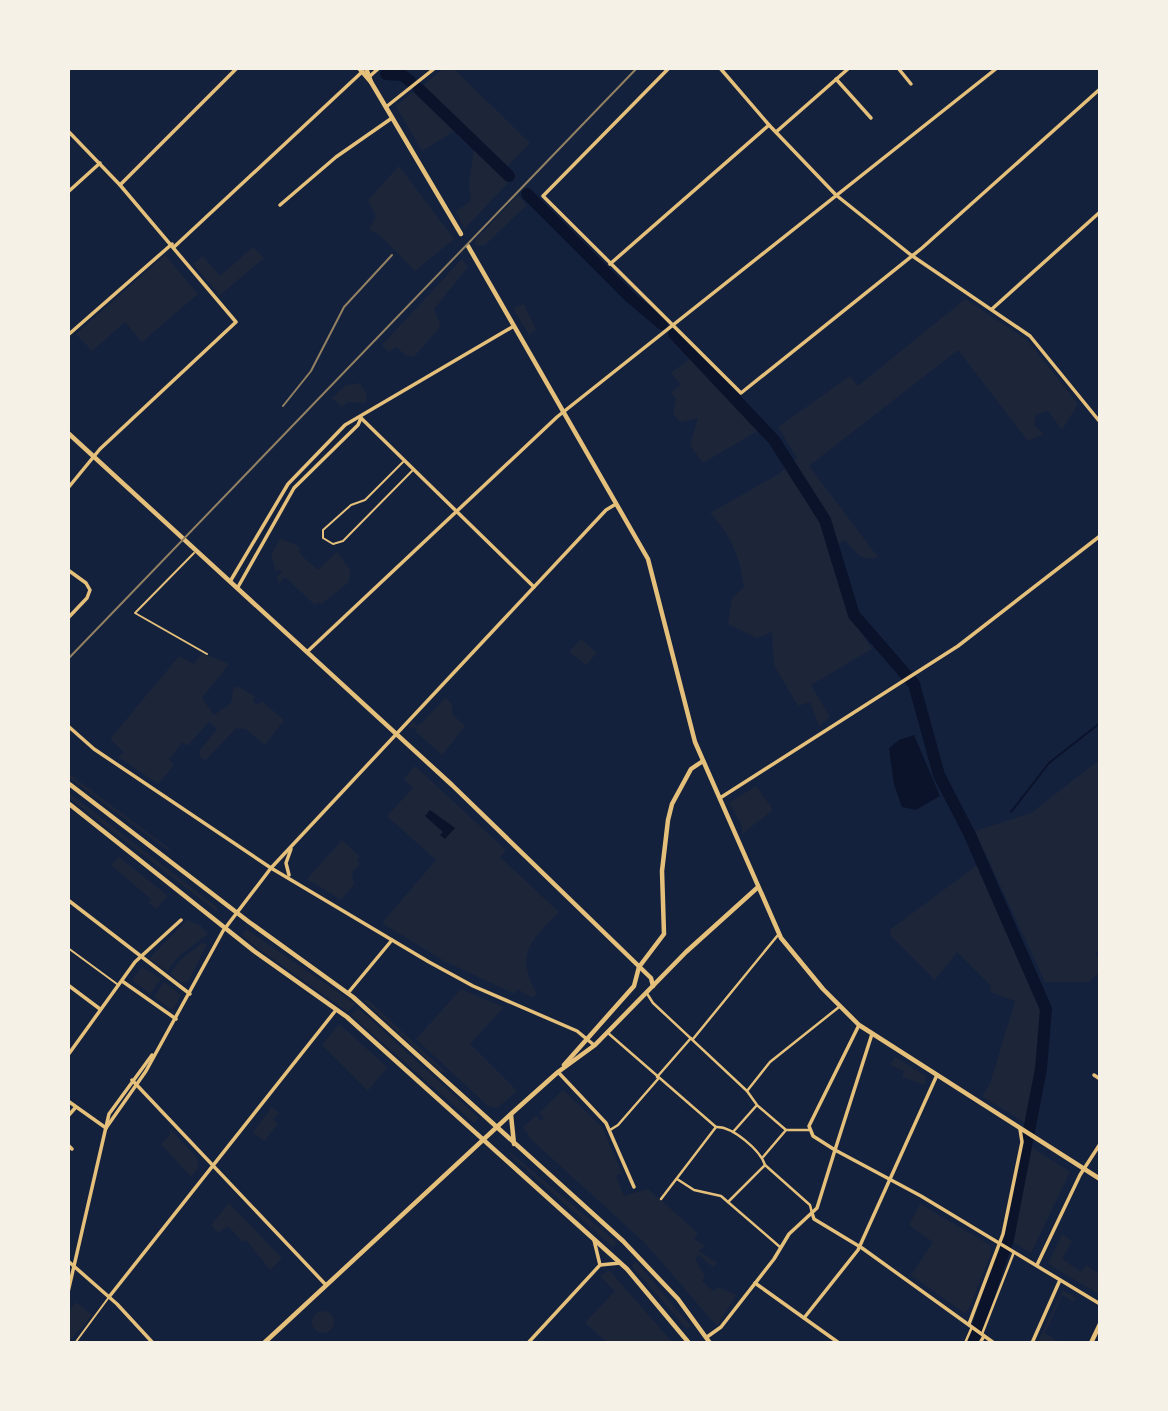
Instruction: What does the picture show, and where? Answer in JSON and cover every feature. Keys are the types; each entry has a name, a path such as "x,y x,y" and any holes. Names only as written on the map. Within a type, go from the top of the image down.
{"street":[{"path":"120,185 237,68"},
{"path":"371,79 379,68"},
{"path":"386,107 435,68"},
{"path":"668,68 542,196 741,393 911,255 1100,89"},
{"path":"720,68 775,132 836,195 911,255 1038,343 1100,422"},
{"path":"775,132 849,68"},
{"path":"898,68 911,83"},
{"path":"308,651 563,413 997,68"},
{"path":"68,335 173,246 363,69 461,234"},
{"path":"836,79 871,118"},
{"path":"280,205 335,157 392,118"},
{"path":"610,264 769,125"},
{"path":"68,131 120,185 236,322 94,457 68,488"},
{"path":"68,192 100,163"},
{"path":"992,309 1100,212"},
{"path":"468,246 648,559 690,725 778,935 839,1007 859,1025 1100,1179"},
{"path":"231,580 296,475 338,432 353,420 361,418 514,326"},
{"path":"361,418 412,471 534,587"},
{"path":"238,587 284,505 302,479 358,425 361,418"},
{"path":"68,433 231,580 515,844 653,980 653,986"},
{"path":"278,502 284,505"},
{"path":"106,1128 137,1084 176,1019 225,928 271,868 606,510 616,504"},
{"path":"720,798 971,637 1100,536"},
{"path":"68,570 89,587 89,595 68,618"},
{"path":"68,726 94,749 271,868 457,978 587,1038 595,1045"},
{"path":"558,1072 632,989 639,967 664,934 662,871 668,820 672,804 691,769 703,761"},
{"path":"68,783 237,913 348,993 631,1250 678,1299 710,1343"},
{"path":"68,803 225,928 337,1008 620,1263 688,1342"},
{"path":"289,877 286,861 294,844"},
{"path":"264,1343 511,1114 558,1072 595,1045 687,952 757,888"},
{"path":"68,900 190,994"},
{"path":"68,1055 120,983 142,957 181,920"},
{"path":"610,1130 692,1039 770,941 778,935"},
{"path":"348,993 392,940"},
{"path":"638,977 653,1003 786,1130 808,1130 818,1140 890,1178 1100,1304"},
{"path":"120,983 176,1019"},
{"path":"68,985 101,1010"},
{"path":"747,1091 770,1062 839,1007"},
{"path":"109,1297 337,1008"},
{"path":"808,1130 859,1025"},
{"path":"608,1032 611,1038 716,1128 728,1128 763,1158 765,1166 810,1205 814,1219 860,1247 994,1343"},
{"path":"706,1337 720,1328 780,1247 820,1200 872,1034"},
{"path":"68,1293 111,1111 155,1053"},
{"path":"558,1072 610,1130 634,1187"},
{"path":"804,1318 860,1247 937,1075"},
{"path":"1094,1076 1100,1079"},
{"path":"132,1080 326,1285"},
{"path":"68,1101 106,1128"},
{"path":"733,1132 757,1105"},
{"path":"68,1116 76,1107"},
{"path":"511,1114 514,1144"},
{"path":"661,1199 716,1128"},
{"path":"965,1343 1001,1244 1022,1144 1020,1128"},
{"path":"763,1158 786,1130"},
{"path":"1037,1265 1084,1169 1100,1144"},
{"path":"728,1202 765,1166"},
{"path":"677,1179 694,1190 718,1194 780,1247"},
{"path":"593,1239 600,1265"},
{"path":"980,1343 1014,1252"},
{"path":"68,1261 109,1297 153,1343"},
{"path":"528,1343 600,1265 620,1263"},
{"path":"1032,1343 1060,1280"},
{"path":"755,1283 839,1343"},
{"path":"1091,1343 1100,1324"}],"lane":[{"path":"403,462 367,498 351,505 323,530 323,538 330,544 340,543 412,471"},
{"path":"197,549 135,613 207,654"},
{"path":"68,948 120,983"},
{"path":"75,1343 109,1297"}],"shaded area":[{"path":"444,68 453,68 530,143 505,169 420,88"},
{"path":"416,90 456,130 422,151 396,106"},
{"path":"474,147 508,183 464,229 456,211 471,201 469,184"},
{"path":"399,166 454,239 415,271 380,235 369,230 376,216 368,200"},
{"path":"518,195 527,205 485,245 475,246 476,239"},
{"path":"253,247 264,258 220,295 193,264 203,256 220,276"},
{"path":"165,255 198,294 142,342 125,322 92,351 76,334"},
{"path":"462,259 468,267 434,309 439,328 414,357 407,356 396,347 389,352 382,345"},
{"path":"965,299 1027,340 1078,404 1062,430 1048,411 1036,415 1034,425 1044,434 1028,441 958,350 809,466 878,557 863,557 845,540 828,550 846,602 872,649 811,685 830,717 819,726 810,702 798,706 774,665 772,632 757,638 728,624 732,598 744,587 737,556 729,538 710,513 777,475 797,458 778,427 850,376 858,386"},
{"path":"524,304 536,330 529,335 513,308"},
{"path":"691,358 759,430 703,463 690,445 698,418 680,422 673,414 676,399 671,392 681,385 671,373"},
{"path":"360,383 367,395 366,403 347,402 342,407 332,398 346,385"},
{"path":"280,539 299,546 300,554 318,570 337,552 350,570 349,582 321,604 318,602 315,605 285,577 279,583 277,577 282,572 279,569 276,572 271,555"},
{"path":"581,639 597,653 586,665 569,652"},
{"path":"202,653 229,664 202,698 214,715 231,703 233,690 237,686 256,697 253,701 256,704 263,702 284,720 265,745 246,729 236,728 205,761 200,757 200,750 217,729 209,722 187,746 183,742 169,759 174,765 158,784 118,757 124,752 110,739 179,656 194,664"},
{"path":"445,698 452,704 452,714 465,726 442,755 415,731 417,728 408,727 414,721 416,726 421,723 419,726"},
{"path":"914,735 940,796 916,810 902,807 894,785 889,748 899,740"},
{"path":"1098,761 1100,950 1095,954 1100,960 1100,972 1089,982 1045,982 975,831 1031,813"},
{"path":"415,766 506,850 500,857 559,912 529,948 527,969 537,994 533,998 517,989 515,994 444,961 382,923 436,860 387,816 413,788 404,779"},
{"path":"68,773 167,847 173,854 68,777"},
{"path":"756,786 773,810 742,834 742,826 729,803"},
{"path":"68,792 218,908 216,911 68,797"},
{"path":"430,810 455,828 445,839 440,835 443,832 425,816"},
{"path":"342,840 360,857 357,861 360,864 352,873 354,884 341,900 307,879"},
{"path":"119,857 168,896 156,909 149,903 151,899 111,865"},
{"path":"980,863 1042,1002 1040,1064 1031,1121 1025,1123 982,1096 990,1084 1015,1001 990,992 991,986 957,952 935,980 890,935 891,929"},
{"path":"187,920 200,925 208,934 178,957 167,971 149,959"},
{"path":"246,929 355,1004 348,1012 255,946 242,935"},
{"path":"202,943 207,944 188,982 182,983 170,974 180,960"},
{"path":"142,967 161,979 150,994 132,980"},
{"path":"164,982 181,995 173,1010 154,997"},
{"path":"461,989 504,1007 470,1044 517,1091 497,1108 488,1106 416,1039"},
{"path":"367,999 447,1073 441,1072 364,1001"},
{"path":"358,1008 479,1118 474,1123 351,1015"},
{"path":"339,1024 387,1067 368,1091 322,1045"},
{"path":"895,1057 926,1076 925,1085 902,1077 904,1071 890,1065"},
{"path":"563,1090 602,1127 622,1173 616,1176 624,1196 648,1189 698,1233 694,1239 705,1246 699,1251 717,1263 713,1267 699,1255 695,1259 705,1276 702,1281 713,1291 719,1287 736,1295 717,1326 645,1243 532,1140 523,1127 536,1116 541,1121 544,1118 539,1113"},
{"path":"272,1107 279,1113 273,1120 278,1124 264,1141 253,1132"},
{"path":"170,1129 197,1158 198,1168 191,1177 161,1144 170,1135"},
{"path":"1030,1146 1070,1172 1031,1253 1011,1241"},
{"path":"509,1154 617,1243 613,1247"},
{"path":"229,1203 282,1258 270,1270 246,1240 243,1242 228,1226 218,1233 211,1225"},
{"path":"920,1204 990,1245 991,1253 969,1308 964,1313 911,1275 933,1242 909,1225"},
{"path":"1062,1234 1072,1241 1062,1259 1081,1272 1086,1265 1100,1274 1100,1295 1048,1264"},
{"path":"636,1262 691,1326 687,1329 632,1266"},
{"path":"609,1270 673,1343 608,1343 585,1323 615,1291 600,1276"},
{"path":"1063,1290 1076,1298 1074,1302 1062,1295 1045,1333 1060,1343 1037,1343"},
{"path":"76,1302 92,1315 68,1343 68,1312"},
{"path":"323,1311 331,1314 334,1322 331,1330 323,1333 315,1330 312,1322 315,1314"}],"waterway":[{"path":"386,74 402,75 410,81"},
{"path":"419,89 509,176"},
{"path":"527,194 630,297 662,324"},
{"path":"674,334 774,440 825,520 854,615 914,684 939,775 969,833 1046,1009 1041,1069 1008,1239 972,1343"},
{"path":"1011,812 1049,763 1100,723"}],"railway":[{"path":"68,659 637,68"},
{"path":"283,406 311,371 344,307 392,255"}]}
